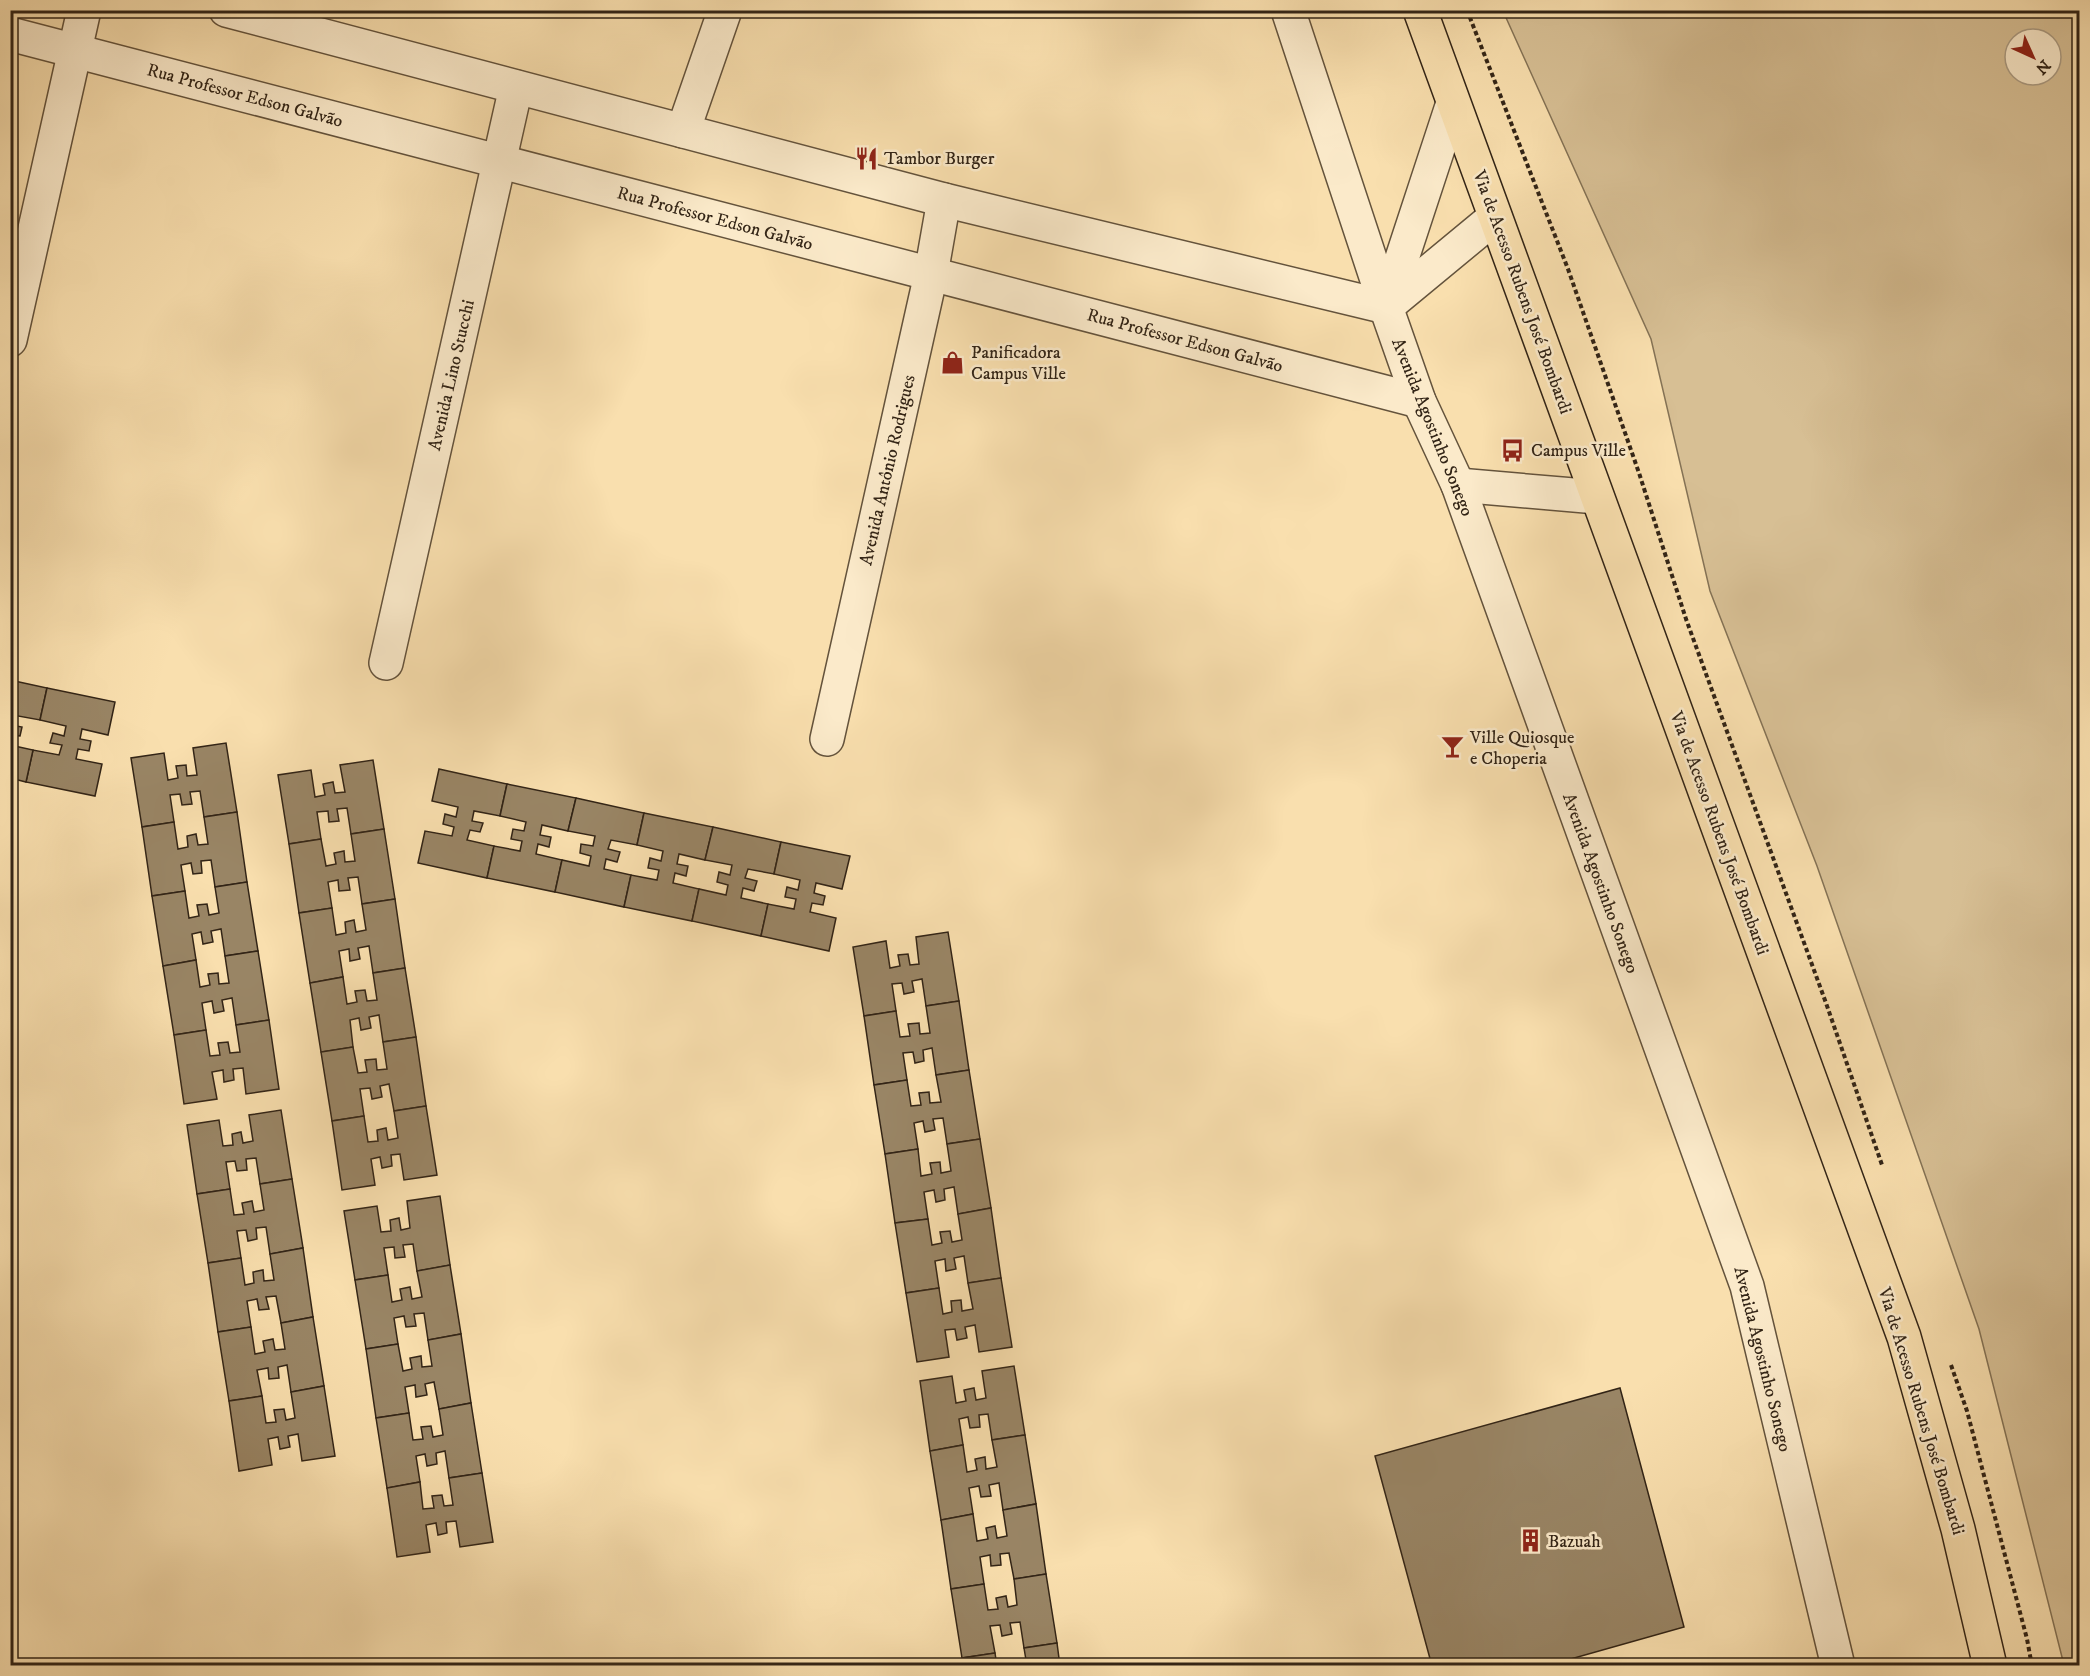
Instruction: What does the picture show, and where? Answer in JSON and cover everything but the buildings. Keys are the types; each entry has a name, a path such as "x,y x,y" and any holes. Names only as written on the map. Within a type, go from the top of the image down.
{"main road":[{"name":"Via de Acesso Rubens José Bombardi","path":"1420,10 1904,1337 1958,1529 1990,1665"}],"street":[{"path":"10,340 84,10"},
{"path":"683,131 725,10"},
{"name":"Avenida Agostinho Sonego","path":"1288,10 1419,401 1458,485 1747,1286 1838,1665"},
{"path":"238,12 944,200 1386,307"},
{"name":"Rua Professor Edson Galvão","path":"10,34 1419,401"},
{"name":"Avenida Lino Stucchi","path":"386,663 516,87"},
{"path":"1386,307 1454,103"},
{"name":"Avenida Antônio Rodrigues","path":"827,739 931,274 944,200"},
{"path":"1386,307 1495,217"},
{"path":"1458,485 1597,497"}],"path":[{"path":"1467,10 1568,269 1639,473 1686,620 1826,1003 1883,1168"},
{"path":"1948,1356 1968,1411 2032,1665"}],"shaded area":[{"path":"1503,11 2079,11 2079,1665 2064,1665 1979,1329 1817,866 1710,591 1651,339"}],"place":[{"name":"Tambor Burger","path":"866,158"},
{"name":"Panificadora Campus Ville","path":"953,362"},
{"name":"Campus Ville","path":"1513,450"},
{"name":"Ville Quiosque e Choperia","path":"1452,747"},
{"name":"Bazuah","path":"1530,1541"}]}
